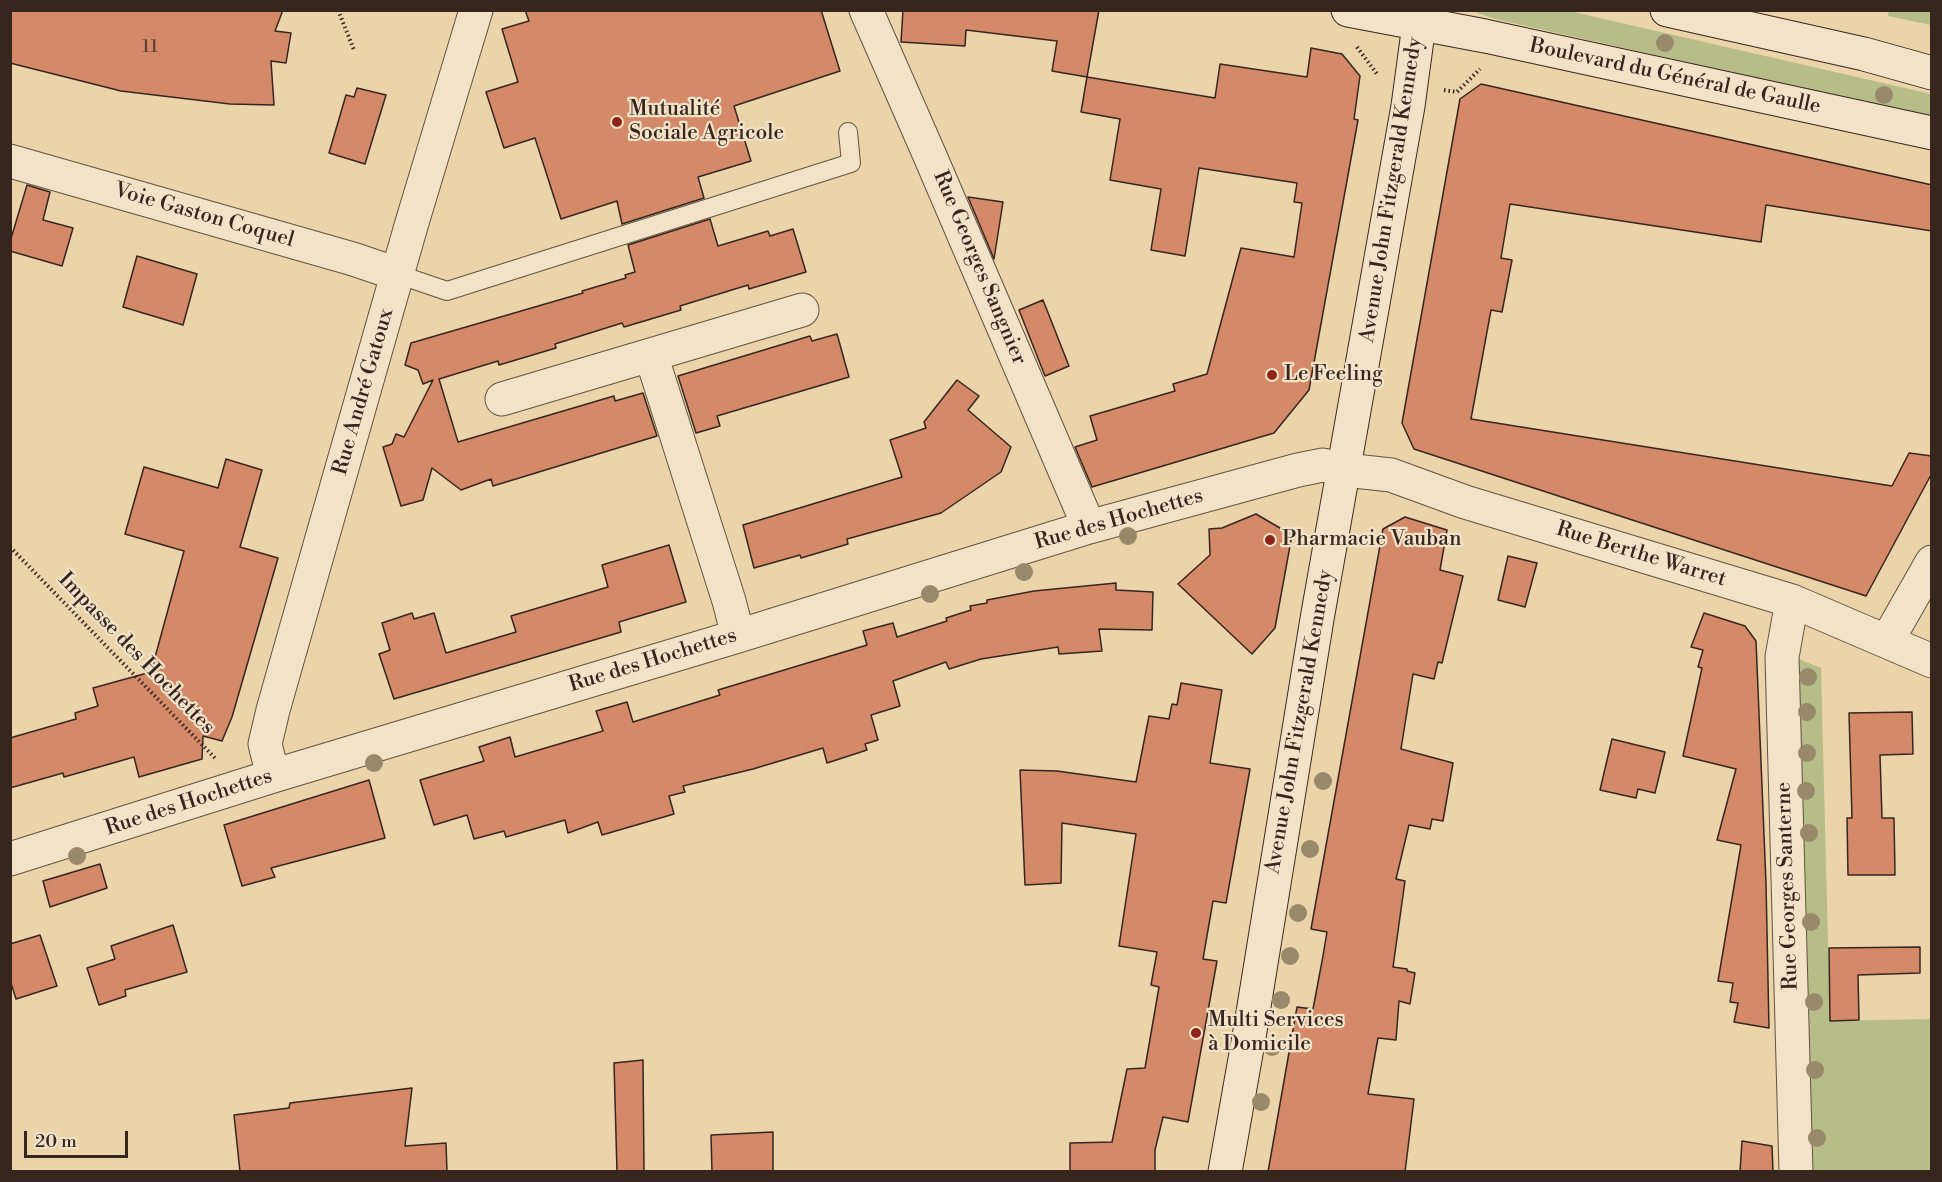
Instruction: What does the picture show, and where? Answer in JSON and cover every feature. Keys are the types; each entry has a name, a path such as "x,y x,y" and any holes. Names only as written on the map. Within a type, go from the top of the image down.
{"street":[{"name":"Rue André Gatoux","path":"273,776 265,744 273,710 397,274 476,10"},
{"name":"Rue Georges Sangnier","path":"866,10 1089,527"},
{"name":"Boulevard du Général de Gaulle","path":"1348,10 1420,18 1485,36 1932,133"},
{"path":"1667,10 1864,54 1932,73"},
{"name":"Avenue John Fitzgerald Kennedy","path":"1225,1172 1317,619 1408,106 1420,18"},
{"name":"Voie Gaston Coquel","path":"10,161 353,259 397,274"},
{"path":"502,399 802,310"},
{"path":"651,354 738,636"},
{"name":"Rue des Hochettes","path":"10,859 273,776 738,636 1089,527 1298,470 1323,465 1345,470"},
{"name":"Rue Berthe Warret","path":"1345,470 1391,475 1465,502 1792,601 1932,662"},
{"path":"1887,641 1932,562"},
{"name":"Rue Georges Santerne","path":"1792,601 1782,657 1796,1172"}],"lane":[{"path":"397,274 447,291 851,163 848,132"}],"path":[{"path":"338,10 354,50"},
{"path":"1357,48 1383,81"},
{"path":"1457,92 1480,72"},
{"name":"Impasse des Hochettes","path":"10,547 215,756 226,792"}],"green space":[{"path":"1472,11 1569,11 1931,94 1931,117 1495,19"},
{"path":"1889,11 1931,11 1931,25 1888,16"},
{"path":"1796,658 1821,668 1830,1021 1931,1019 1931,1171 1809,1171"}],"building":[{"path":"10,10 283,10 275,31 291,33 286,63 271,61 274,105 230,104 121,91 10,63"},
{"name":"Mutualité Sociale Agricole","path":"525,10 821,10 840,71 734,106 751,161 698,177 704,198 622,224 617,201 561,219 535,138 504,148 486,92 518,82 502,29 529,21"},
{"path":"903,10 1099,10 1087,77 1052,71 1057,41 966,30 965,46 901,42"},
{"path":"1311,48 1342,54 1360,76 1354,119 1358,120 1309,390 1274,433 1092,487 1075,447 1097,440 1090,416 1175,391 1173,384 1207,374 1241,248 1294,257 1302,203 1294,202 1297,183 1199,168 1185,256 1151,250 1161,189 1110,180 1120,119 1081,112 1087,77 1215,98 1220,64 1307,77"},
{"path":"1481,84 1932,185 1932,231 1766,205 1761,242 1510,204 1501,258 1512,260 1502,312 1491,310 1471,419 1892,486 1909,453 1932,456 1932,473 1866,596 1414,449 1402,423 1460,99"},
{"path":"357,88 386,95 365,164 329,153 346,95 354,97"},
{"path":"27,185 50,192 43,220 73,228 62,266 10,251 10,242"},
{"path":"968,197 1003,202 994,259"},
{"path":"710,219 718,246 768,231 770,236 793,229 806,272 749,289 748,285 680,306 681,310 624,327 622,323 555,344 556,348 499,365 498,361 439,379 458,442 614,396 615,401 643,393 657,436 493,486 491,479 461,490 432,468 423,500 401,506 383,447 392,444 396,434 404,437 433,380 423,384 418,370 405,365 411,343 583,293 582,291 626,278 625,275 635,272 628,245"},
{"path":"137,256 197,274 183,325 123,307"},
{"path":"1043,300 1069,366 1045,376 1019,310"},
{"path":"837,334 849,377 717,416 720,426 696,433 678,376 810,336 812,341"},
{"path":"957,380 979,396 968,410 1011,447 1001,472 941,513 847,539 848,544 801,558 800,555 754,568 743,525 902,477 890,440 926,428 924,422"},
{"path":"226,459 262,470 240,547 278,558 232,717 222,741 203,736 202,759 139,777 134,757 64,777 63,773 10,788 10,738 76,719 75,713 98,706 93,688 151,672 184,551 125,534 144,467 218,488"},
{"path":"1256,514 1292,535 1275,628 1252,654 1178,584 1210,555 1209,529 1222,528"},
{"path":"1405,517 1447,530 1440,570 1463,576 1442,663 1438,662 1434,679 1413,674 1401,749 1453,763 1443,821 1432,819 1430,829 1409,825 1396,879 1405,881 1393,967 1415,973 1410,1004 1399,1001 1396,1040 1378,1038 1368,1094 1414,1099 1405,1172 1268,1172 1297,1007 1313,1009 1323,956 1327,932 1311,929 1383,529"},
{"path":"669,545 686,602 619,622 621,632 394,699 379,654 390,650 382,623 412,613 414,619 434,613 446,653 516,632 511,616 608,587 602,565"},
{"path":"1508,556 1537,563 1525,607 1498,600"},
{"path":"1116,583 1116,590 1153,592 1152,630 1099,629 1102,651 1059,654 1058,647 981,659 949,669 946,662 893,681 900,706 871,715 878,740 865,744 867,750 827,763 823,748 753,769 683,786 685,792 669,796 674,814 602,835 598,822 568,833 565,820 506,837 504,831 474,839 467,815 434,825 420,780 484,761 479,747 510,737 515,757 603,731 596,711 627,702 633,722 720,695 718,690 867,645 863,631 893,623 897,637 947,621 946,618 971,610 970,606 987,603 987,600 1034,591"},
{"path":"1704,613 1745,626 1756,641 1766,883 1769,1028 1734,1022 1738,1003 1730,1002 1733,983 1718,981 1741,845 1717,840 1736,769 1683,756 1702,668 1698,667 1703,650 1691,647"},
{"path":"1181,683 1222,690 1210,763 1250,769 1226,903 1213,901 1203,959 1217,961 1188,1122 1163,1117 1155,1150 1155,1172 1070,1172 1070,1143 1112,1142 1127,1069 1145,1068 1159,987 1151,985 1157,952 1119,946 1136,834 1062,823 1061,883 1025,885 1020,770 1057,771 1136,782 1149,716 1169,719 1172,704 1177,705"},
{"path":"1912,712 1913,754 1880,755 1882,818 1894,818 1895,875 1848,875 1847,818 1852,818 1849,713"},
{"path":"1612,739 1665,752 1655,793 1638,789 1636,798 1600,790"},
{"path":"369,780 385,838 271,868 275,877 242,886 224,825"},
{"path":"100,864 107,888 50,907 43,881"},
{"path":"173,925 187,972 125,990 126,996 99,1005 87,968 115,959 111,946"},
{"path":"40,935 57,986 16,999 10,980 10,944"},
{"path":"1920,947 1920,973 1858,975 1859,1020 1830,1021 1829,948"},
{"path":"643,1060 644,1172 617,1172 614,1063"},
{"path":"412,1088 405,1146 446,1143 447,1172 240,1172 234,1115 289,1108 290,1103"},
{"path":"773,1132 773,1172 712,1172 711,1135"},
{"path":"1742,1141 1772,1146 1773,1172 1740,1172"}],"place":[{"name":"Mutualité Sociale Agricole","path":"617,122"},
{"name":"Le Feeling","path":"1272,375"},
{"name":"Pharmacie Vauban","path":"1270,540"},
{"name":"Multi Services à Domicile","path":"1196,1033"}]}
